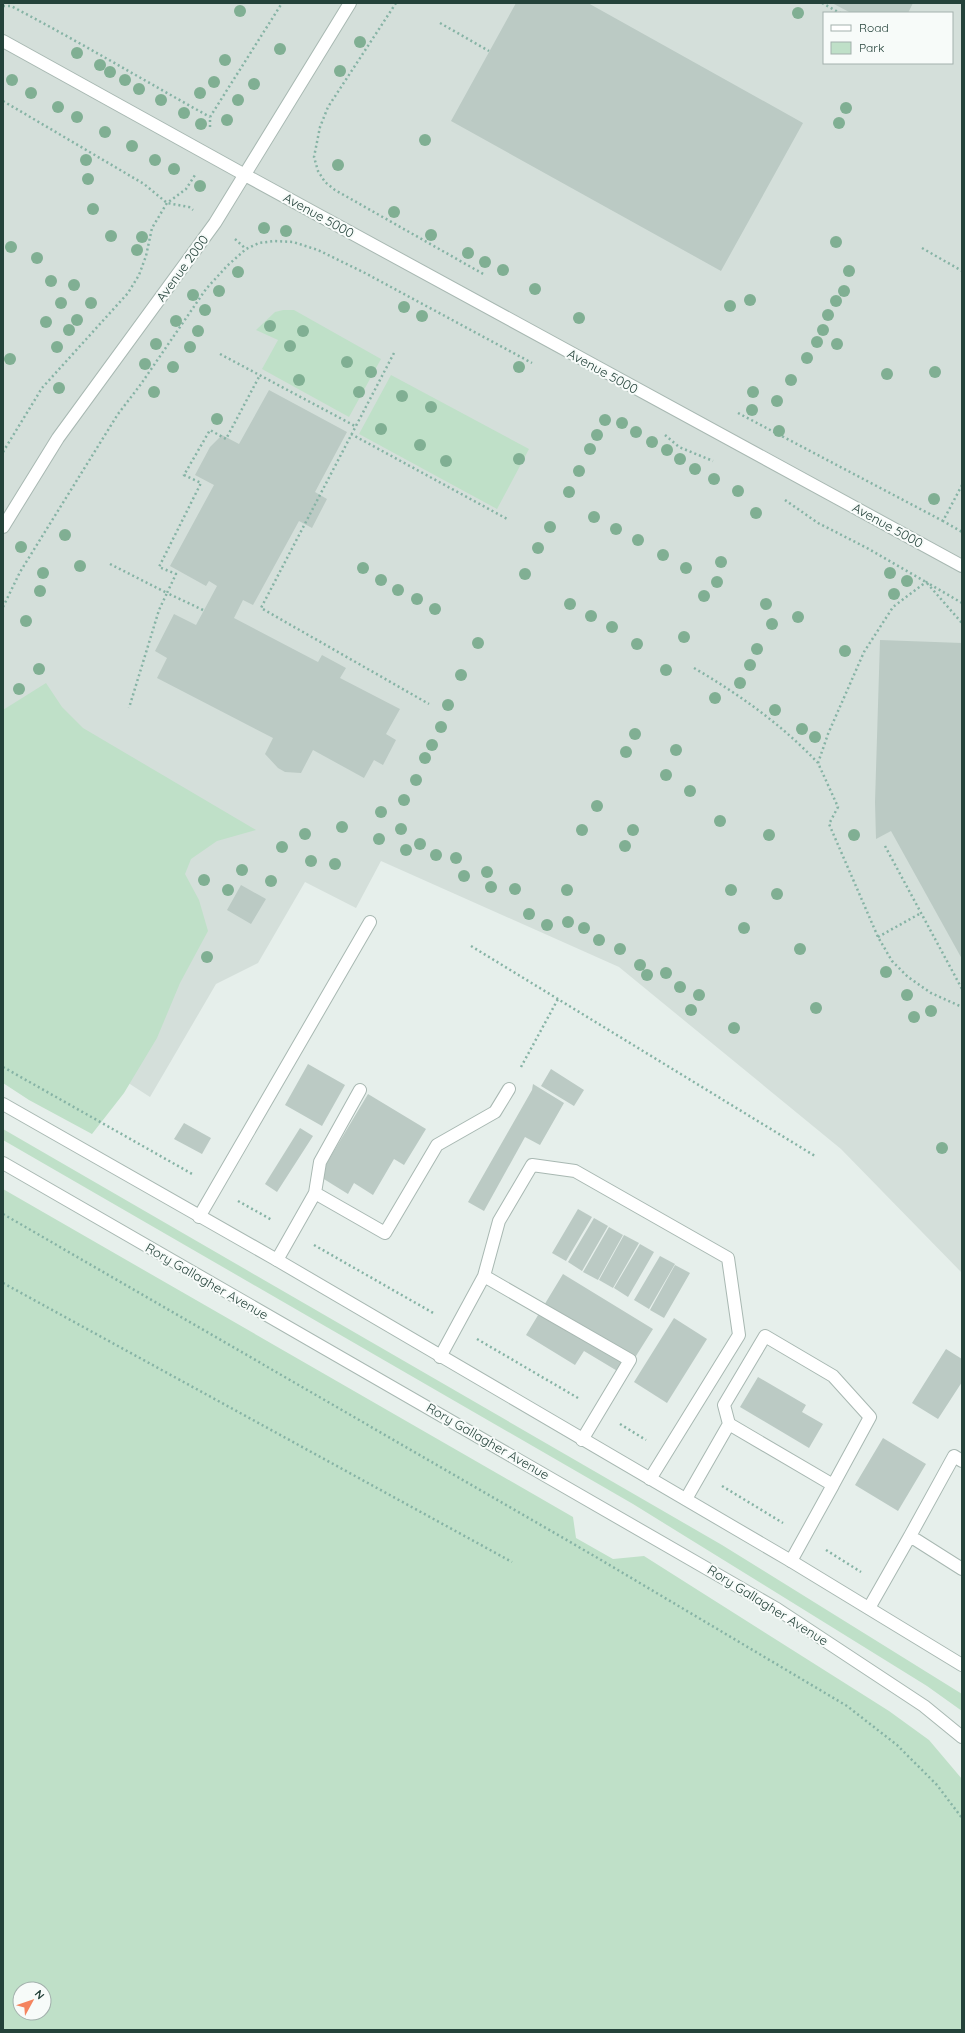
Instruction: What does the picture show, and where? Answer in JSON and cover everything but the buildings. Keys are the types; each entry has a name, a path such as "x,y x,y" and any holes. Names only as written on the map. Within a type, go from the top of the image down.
{"street":[{"name":"Avenue 2000","path":"3,526 58,438 215,223 350,3"},
{"name":"Avenue 5000","path":"3,41 245,175 962,566"},
{"path":"199,1217 370,922"},
{"path":"315,1193 385,1233 437,1145 495,1112 509,1089"},
{"path":"277,1260 315,1193 320,1162 360,1090"},
{"path":"3,1104 199,1217 277,1260 582,1440 686,1499 962,1665"},
{"name":"Rory Gallagher Avenue","path":"3,1163 777,1608 924,1706 962,1737"},
{"path":"440,1357 484,1276 499,1221 532,1165 575,1171 728,1258 739,1335 650,1479"},
{"path":"484,1276 630,1360 582,1440"},
{"path":"791,1561 833,1485 870,1417 833,1376 765,1336 724,1405 729,1424 833,1485"},
{"path":"686,1499 729,1424"},
{"path":"869,1608 954,1456 962,1461"},
{"path":"910,1536 962,1569"}],"path":[{"path":"3,6 11,6 61,32 210,117 282,3"},
{"path":"396,3 328,107 320,127 314,157 318,171 325,182 335,190 487,276"},
{"path":"822,3 838,12"},
{"path":"440,23 489,51"},
{"path":"3,101 144,184"},
{"path":"3,452 42,388 128,293 139,275 146,256 152,228 167,203 186,189"},
{"path":"3,607 20,572 118,414 141,384 206,289 227,266 246,250 259,243 274,241 293,242 318,250 365,273 537,365"},
{"path":"922,248 962,271"},
{"path":"394,353 261,608 429,704"},
{"path":"220,354 355,426"},
{"path":"129,708 159,610 176,574 159,567 200,483 184,475 210,430 226,439 260,375"},
{"path":"735,412 962,532"},
{"path":"660,432 679,447 714,462"},
{"path":"351,434 509,520"},
{"path":"943,521 962,485"},
{"path":"780,497 818,523 867,548 962,603"},
{"path":"110,564 203,610"},
{"path":"926,582 962,623"},
{"path":"818,763 828,734 864,652 893,607 926,582"},
{"path":"694,668 725,686 774,721 818,763 838,807 828,824 878,937 892,961 908,977 931,993 962,1007"},
{"path":"886,846 962,989"},
{"path":"878,937 921,913"},
{"path":"471,946 815,1156"},
{"path":"509,1089 558,999"},
{"path":"3,1067 456,1327 666,1452"},
{"path":"3,1214 596,1557 847,1706 897,1745 937,1785 962,1818"},
{"path":"3,1282 512,1562"},
{"path":"700,1473 882,1585"}],"shaded area":[{"path":"3,3 962,3 962,1273 841,1149 619,967 381,861 356,908 305,882 258,963 216,984 150,1097 3,1002"}],"green space":[{"path":"294,310 381,359 349,417 262,369 278,340 256,330 275,312"},
{"path":"391,375 529,449 497,509 359,434"},
{"path":"46,683 62,707 83,728 256,830 217,841 191,859 185,874 199,900 208,931 180,983 157,1038 124,1093 92,1134 29,1100 3,1083 3,710"},
{"path":"3,1129 722,1545 962,1694 962,1711 927,1686 633,1504 3,1140"},
{"path":"3,1189 573,1517 576,1538 613,1559 644,1556 889,1711 929,1740 962,1779 962,2030 3,2030"}]}
